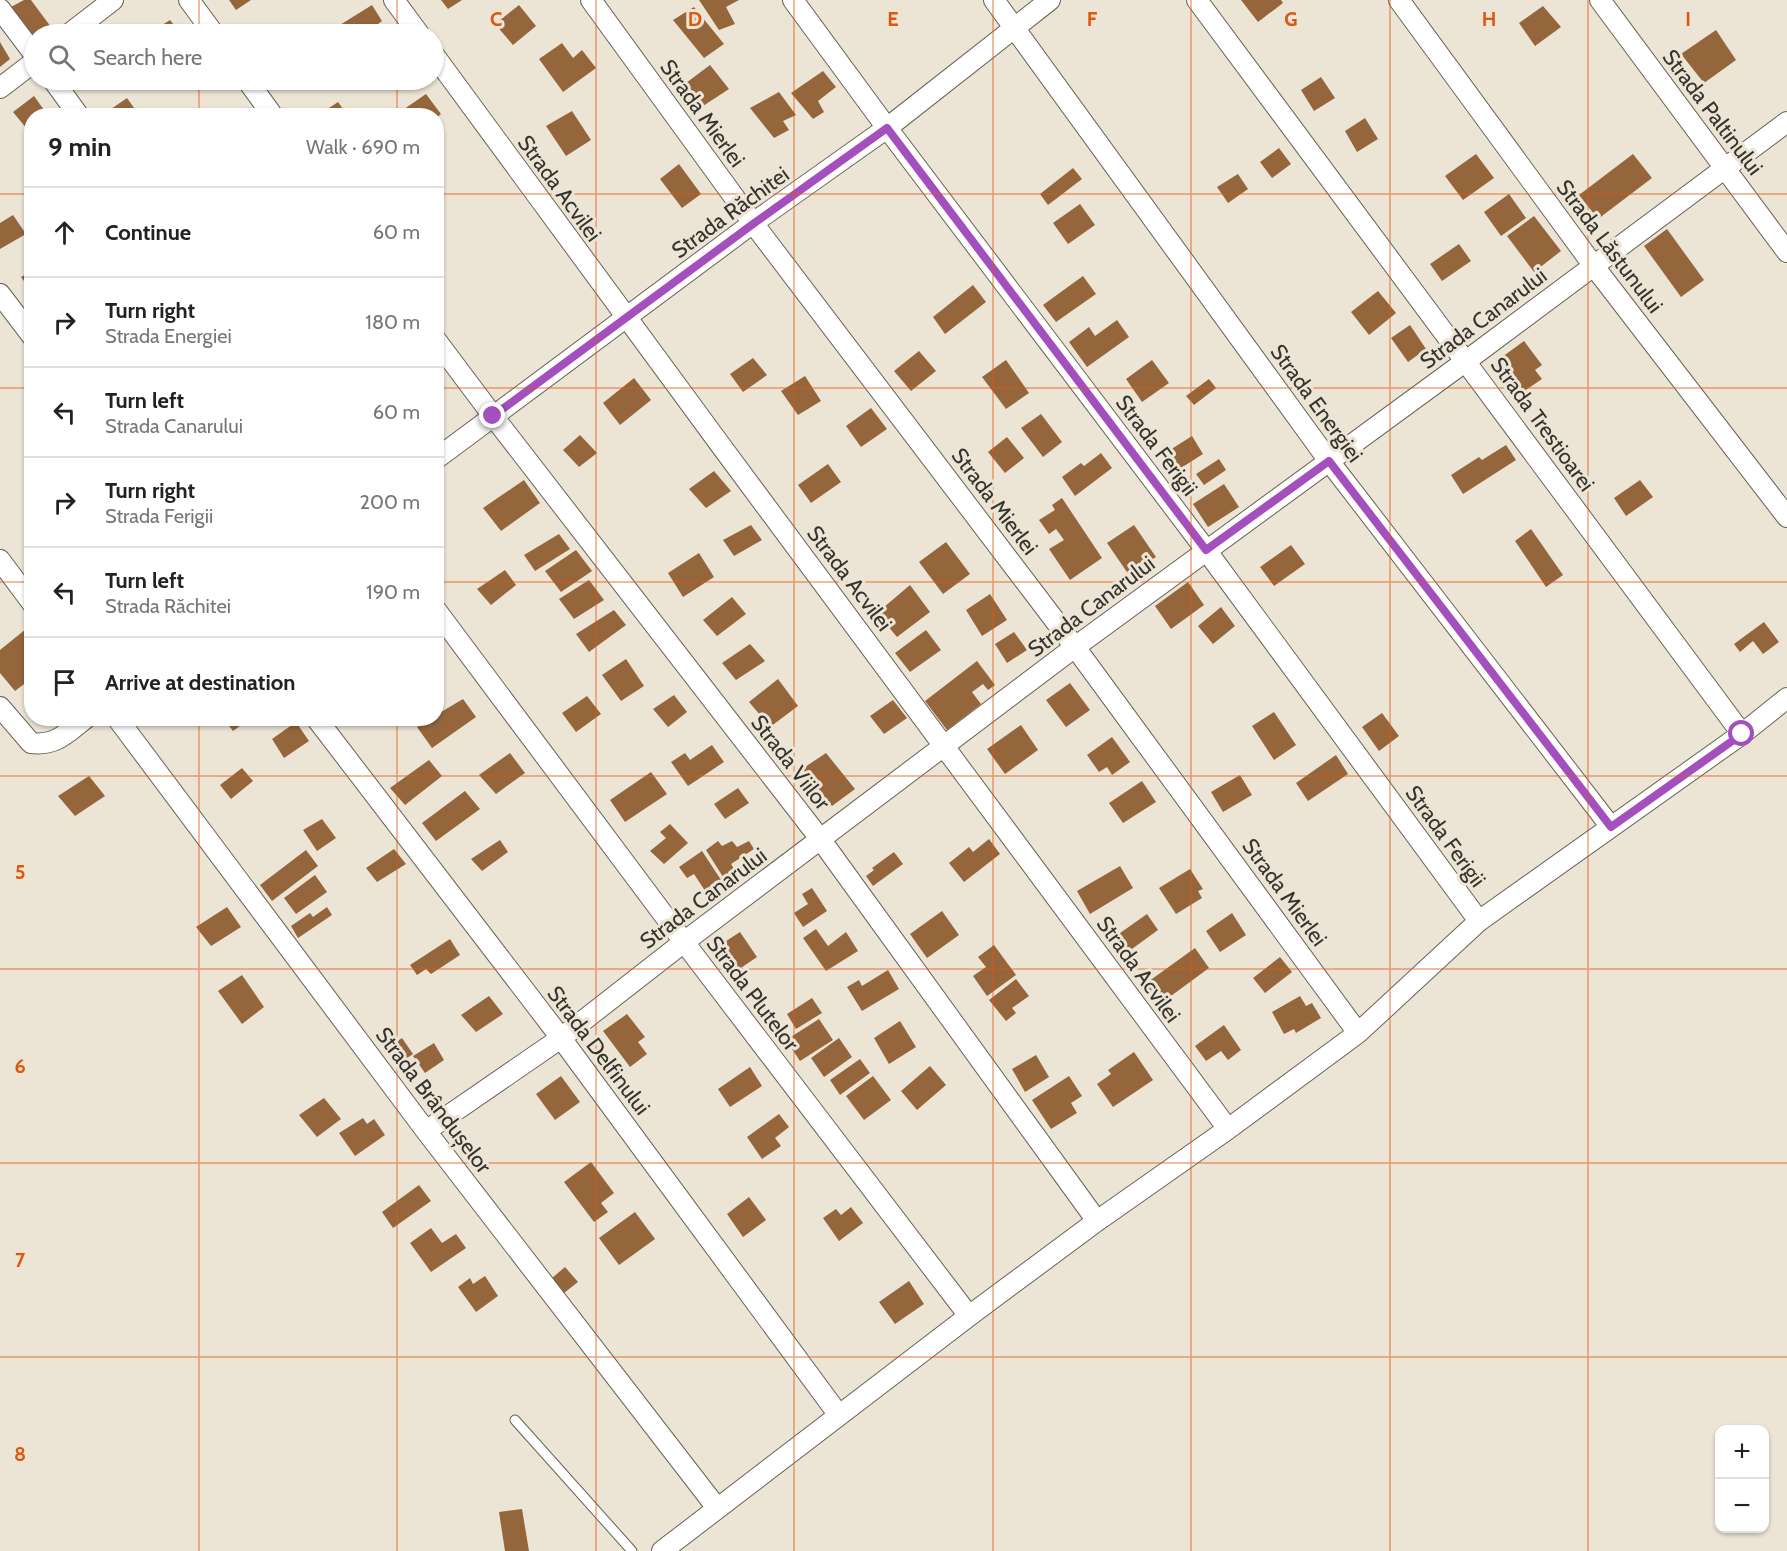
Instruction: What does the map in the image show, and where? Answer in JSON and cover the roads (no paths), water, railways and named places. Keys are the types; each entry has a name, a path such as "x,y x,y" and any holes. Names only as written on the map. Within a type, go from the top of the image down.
{"street":[{"path":"82,24 113,0"},
{"path":"189,0 207,24"},
{"path":"394,0 412,24"},
{"name":"Strada Mierlei","path":"591,0 753,224 1075,647 1358,1033"},
{"name":"Strada Ferigii","path":"793,0 1206,550 1479,921"},
{"name":"Strada Energiei","path":"994,0 1329,461 1611,827"},
{"name":"Strada Răchitei","path":"444,453 753,224 887,128 1050,0"},
{"name":"Strada Trestioarei","path":"1197,0 1742,734"},
{"name":"Strada Lăstunului","path":"1399,0 1593,265 1787,517"},
{"name":"Strada Paltinului","path":"1600,0 1787,252"},
{"path":"0,9 24,41"},
{"name":"Strada Acvilei","path":"444,69 626,319 945,745 1227,1130"},
{"path":"0,88 24,70"},
{"path":"60,90 73,108"},
{"path":"254,90 267,108"},
{"name":"Strada Canarului","path":"426,1131 561,1038 684,942 1075,647 1466,361 1787,122"},
{"path":"0,294 24,326"},
{"name":"Strada Viilor","path":"444,350 821,840 1097,1221"},
{"path":"0,560 24,592"},
{"name":"Strada Plutelor","path":"444,621 684,942 969,1316"},
{"path":"662,1551 838,1414 969,1316 1358,1033 1479,921 1742,734 1787,698"},
{"path":"0,707 31,743 42,744 55,741 75,726"},
{"name":"Strada Brândușelor","path":"123,726 426,1131 717,1508"},
{"name":"Strada Delfinului","path":"322,726 561,1038 838,1414"}],"lane":[{"path":"515,1420 632,1551"}]}
